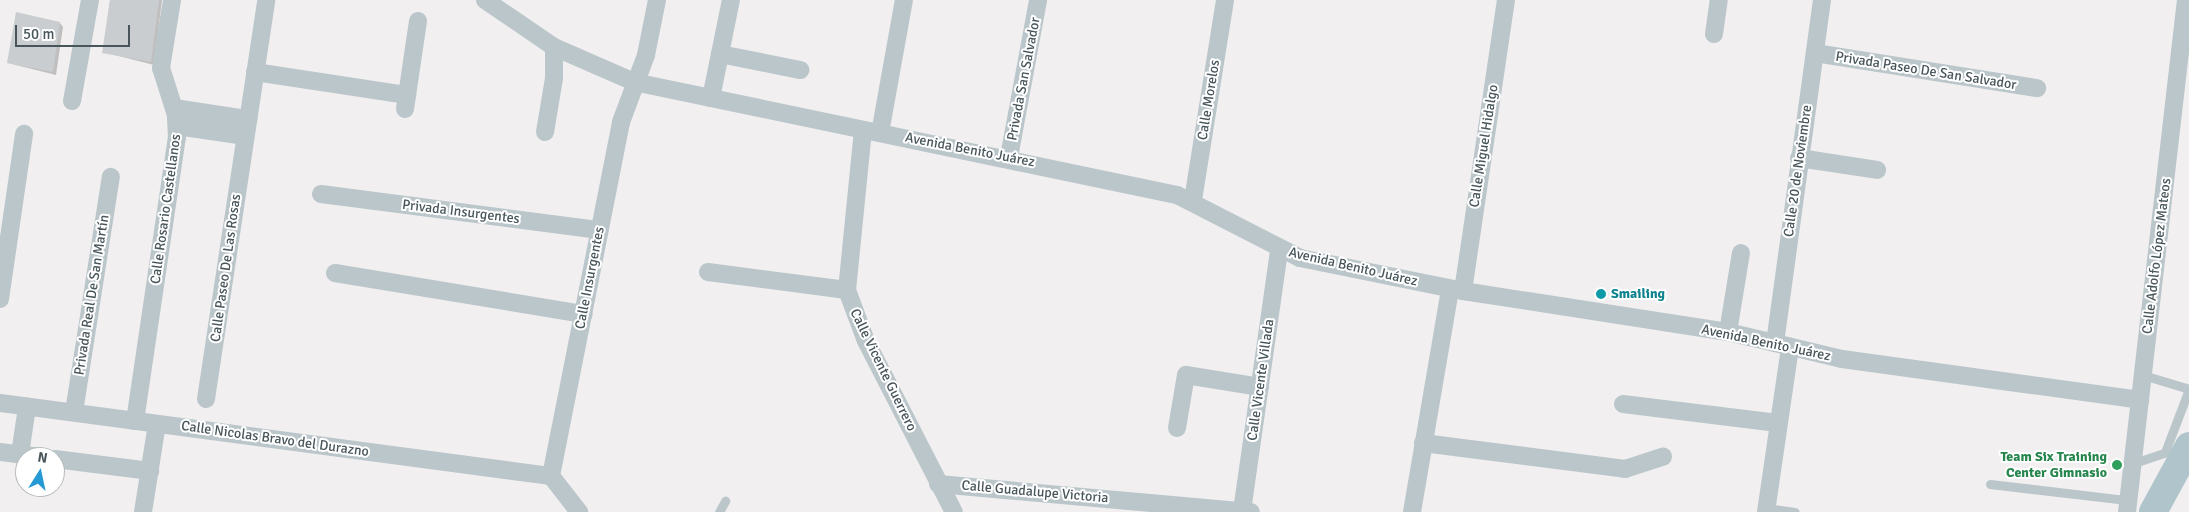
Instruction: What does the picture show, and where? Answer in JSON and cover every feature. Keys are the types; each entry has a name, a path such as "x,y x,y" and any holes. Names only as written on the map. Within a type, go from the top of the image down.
{"main road":[{"path":"2153,512 2180,451"}],"street":[{"path":"72,101 90,0"},
{"name":"Calle Rosario Castellanos","path":"135,421 177,126 174,108 161,68 172,0"},
{"name":"Calle Paseo De Las Rosas","path":"206,399 266,0"},
{"name":"Avenida Benito Juárez","path":"485,0 554,47 634,82 1009,158 1193,200 1279,250 1456,290 1728,332 1895,368 2140,400"},
{"path":"634,82 646,56 657,0"},
{"path":"711,98 731,0"},
{"name":"Calle Vicente Guerrero","path":"904,0 871,131 847,290 866,340 954,512"},
{"name":"Privada San Salvador","path":"1009,158 1038,0"},
{"name":"Calle Morelos","path":"1193,200 1225,0"},
{"name":"Calle Miguel Hidalgo","path":"1412,512 1423,443 1456,290 1506,0"},
{"path":"1714,34 1719,0"},
{"name":"Calle 20 de Noviembre","path":"1766,510 1778,424 1782,345 1799,158 1822,0"},
{"name":"Calle Adolfo López Mateos","path":"2127,506 2186,0"},
{"path":"255,72 406,102 418,21"},
{"path":"545,132 554,78 554,47"},
{"name":"Privada Paseo De San Salvador","path":"1815,53 2037,88"},
{"path":"720,54 800,70"},
{"name":"Calle Insurgentes","path":"551,476 622,115 634,82"},
{"path":"174,108 246,128"},
{"path":"177,126 246,128"},
{"path":"0,299 24,134"},
{"path":"1799,158 1877,170"},
{"name":"Privada Real De San Martín","path":"74,412 111,177"},
{"name":"Privada Insurgentes","path":"322,194 600,230"},
{"name":"Calle Vicente Villada","path":"1247,511 1260,387 1279,250"},
{"path":"1728,332 1741,252"},
{"path":"335,272 584,314"},
{"path":"708,272 847,290"},
{"path":"1177,428 1186,375 1260,387"},
{"name":"Calle Nicolas Bravo del Durazno","path":"0,403 551,476"},
{"path":"1622,404 1778,424"},
{"path":"21,447 27,407"},
{"path":"144,512 157,424"},
{"path":"1423,443 1625,469 1663,457"},
{"path":"0,452 15,454"},
{"path":"65,460 150,471"},
{"path":"551,476 579,512"},
{"name":"Calle Guadalupe Victoria","path":"938,484 1146,507 1247,511"}],"lane":[{"path":"2131,464 2180,451 2189,389 2143,375"},
{"path":"1990,484 2127,506"},
{"path":"719,512 725,501"},
{"path":"1766,510 1795,512"}],"building":[{"path":"110,0 159,0 151,62 102,53"},
{"path":"16,12 60,22 53,72 7,63"}],"place":[{"name":"Smailing","path":"1601,294"},
{"name":"Team Six Training Center Gimnasio","path":"2117,465"}]}
